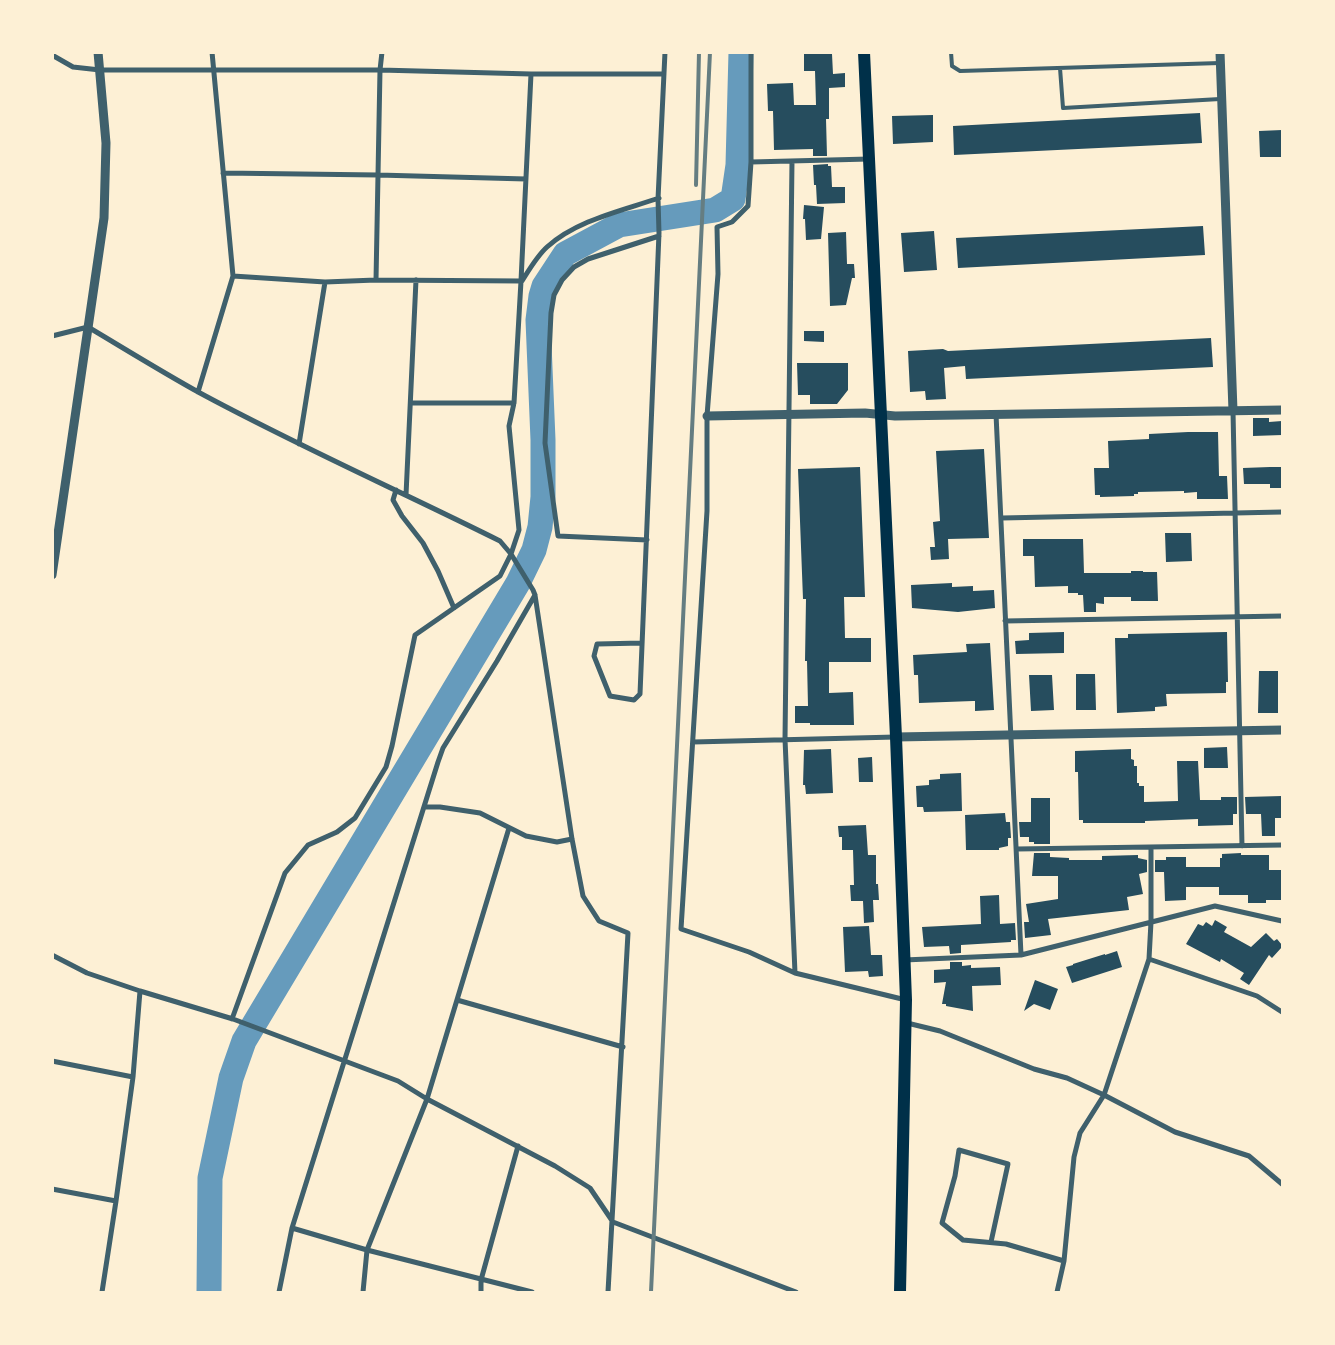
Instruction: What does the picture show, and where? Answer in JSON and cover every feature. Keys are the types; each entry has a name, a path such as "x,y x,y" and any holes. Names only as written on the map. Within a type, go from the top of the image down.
{"main road":[{"path":"864,52 896,737 907,1023 900,1292"}],"street":[{"path":"52,575 104,218 106,143 98,52"},
{"path":"198,392 233,276 212,52"},
{"path":"376,280 380,70 382,52"},
{"path":"642,643 598,644 594,656 610,696 634,700 640,694 659,234 658,198 665,52"},
{"path":"751,52 751,162 748,206 732,222 717,226 718,274 707,416 707,511 681,929 750,952 795,972 906,1000"},
{"path":"1220,52 1236,513 1242,846"},
{"path":"52,55 72,67 100,70 380,70 531,74 664,74"},
{"path":"233,1019 284,872 308,845 337,832 355,818 386,767 415,635 500,576 511,555 519,530 509,426 514,403 531,74"},
{"path":"751,162 869,159"},
{"path":"792,161 785,739 795,972"},
{"path":"222,173 526,179"},
{"path":"521,281 546,248 569,230 658,198"},
{"path":"647,540 558,536 547,467 545,424 551,313 554,295 562,280 574,267 588,259 659,234"},
{"path":"233,276 325,282 376,280 521,281"},
{"path":"406,494 412,403 416,280"},
{"path":"299,444 325,282"},
{"path":"52,336 88,328 198,392 299,444 500,541 534,592 572,839 583,896 599,921 628,933 608,1292"},
{"path":"412,403 514,403"},
{"path":"707,416 865,412 895,416 1282,410"},
{"path":"996,414 1021,955"},
{"path":"396,490 394,500 402,516 423,543 438,570 454,608"},
{"path":"1002,518 1282,512"},
{"path":"279,1292 292,1228 443,748 497,661 534,592"},
{"path":"1005,621 1282,616"},
{"path":"693,742 1010,734 1282,730"},
{"path":"424,807 480,813 526,836 557,842 572,839"},
{"path":"363,1292 367,1250 427,1099 509,828"},
{"path":"1017,849 1282,845"},
{"path":"1057,1292 1064,1261 1074,1157 1080,1133 1104,1095 1149,959 1151,848"},
{"path":"904,960 1021,955 1215,906 1282,921"},
{"path":"52,955 87,973 233,1019 398,1080 427,1099 555,1166 590,1188 613,1222 793,1292"},
{"path":"1149,959 1256,996 1282,1012"},
{"path":"102,1292 133,1077 140,991"},
{"path":"457,1000 622,1047"},
{"path":"907,1023 940,1031 1034,1069 1067,1078 1175,1132 1249,1156 1282,1184"},
{"path":"52,1061 133,1077"},
{"path":"481,1292 482,1280 518,1146"},
{"path":"991,1242 1008,1164 959,1150 955,1176 942,1223 963,1240 1006,1244 1064,1261"},
{"path":"52,1189 116,1201"},
{"path":"292,1228 367,1250 532,1292"}],"lane":[{"path":"951,52 952,66 960,71 1220,63"},
{"path":"1060,68 1063,108 1222,98"}],"building":[{"path":"804,54 832,54 833,74 845,73 845,87 829,88 829,119 826,119 827,156 813,156 813,149 774,150 773,111 768,111 767,84 793,83 794,105 816,105 815,71 804,71"},
{"path":"1200,113 1202,143 954,155 953,126"},
{"path":"933,115 933,142 893,144 892,116"},
{"path":"1282,130 1282,157 1260,157 1259,131"},
{"path":"828,164 828,166 831,166 832,187 845,187 845,203 817,204 813,165"},
{"path":"804,205 824,207 821,239 806,240 805,219 803,219"},
{"path":"1203,226 1205,255 958,268 956,238"},
{"path":"934,231 937,270 904,272 901,233"},
{"path":"846,232 847,264 854,264 855,278 852,278 846,305 830,306 828,233"},
{"path":"804,331 824,331 824,342 804,341"},
{"path":"1211,338 1213,367 966,379 965,366 944,368 946,399 926,400 925,391 910,392 908,351 943,349 948,351"},
{"path":"797,363 848,363 848,390 837,404 810,404 810,395 798,395"},
{"path":"1253,418 1269,418 1269,422 1282,421 1282,435 1253,436"},
{"path":"1218,432 1219,476 1227,476 1228,499 1197,499 1197,492 1184,493 1184,491 1138,492 1134,496 1100,497 1100,495 1095,495 1094,468 1109,468 1108,441 1149,439 1149,434"},
{"path":"984,449 989,538 948,539 949,559 931,560 930,547 935,547 933,522 940,521 936,451"},
{"path":"860,467 865,597 844,597 845,638 871,638 871,662 829,662 829,693 853,692 854,725 795,723 795,706 808,706 807,661 805,661 806,599 803,599 798,469"},
{"path":"1282,467 1282,488 1270,488 1270,484 1244,484 1243,468"},
{"path":"1165,533 1191,533 1192,561 1166,562"},
{"path":"1023,539 1083,539 1084,573 1157,572 1158,601 1131,601 1131,597 1104,597 1104,604 1096,603 1096,612 1084,612 1083,595 1068,593 1068,586 1035,587 1034,556 1023,556"},
{"path":"952,583 952,587 973,586 973,591 994,590 995,608 958,612 912,608 911,585"},
{"path":"1064,632 1064,653 1016,654 1015,641 1029,640 1029,633"},
{"path":"1227,632 1228,682 1226,682 1226,693 1166,694 1167,706 1155,707 1155,711 1117,713 1115,638 1128,638 1128,634"},
{"path":"990,643 994,710 975,711 975,701 919,703 918,675 914,675 913,655 967,652 966,644"},
{"path":"1259,671 1278,671 1278,713 1258,713"},
{"path":"1076,674 1095,674 1096,710 1076,710"},
{"path":"1029,675 1052,675 1054,710 1031,711"},
{"path":"1227,747 1228,768 1204,768 1204,748"},
{"path":"831,749 833,793 806,794 805,785 803,785 804,750"},
{"path":"1131,749 1131,759 1134,760 1134,766 1137,766 1137,783 1139,783 1139,786 1144,786 1144,802 1178,801 1177,761 1198,761 1200,800 1221,800 1221,797 1237,797 1237,814 1233,814 1233,825 1198,826 1198,819 1145,821 1145,823 1083,823 1083,820 1079,820 1078,772 1075,772 1075,751"},
{"path":"872,757 873,782 859,782 858,758"},
{"path":"961,773 962,811 924,812 923,807 917,807 916,786 929,785 929,780 940,779 940,774"},
{"path":"1282,796 1282,818 1275,818 1275,836 1262,836 1261,814 1246,814 1245,797"},
{"path":"1031,798 1050,798 1050,844 1034,844 1034,842 1029,842 1029,837 1020,837 1019,822 1031,822"},
{"path":"1005,813 1006,822 1010,822 1011,838 1008,838 1008,846 999,848 999,850 966,850 965,815"},
{"path":"866,825 868,855 876,855 876,884 878,884 879,900 873,900 874,922 864,923 863,901 851,901 850,885 854,885 853,850 842,850 842,837 839,837 838,826"},
{"path":"1034,853 1050,853 1050,857 1069,858 1069,860 1102,860 1102,856 1138,855 1138,858 1147,860 1147,872 1139,874 1143,894 1127,897 1129,910 1048,919 1051,935 1025,938 1024,922 1029,922 1026,904 1058,899 1058,876 1032,876"},
{"path":"1241,853 1241,855 1269,855 1269,870 1282,870 1282,900 1266,900 1266,903 1248,903 1248,895 1219,895 1219,887 1186,887 1186,900 1165,901 1164,872 1155,872 1155,860 1166,860 1166,857 1186,857 1186,867 1220,867 1222,854"},
{"path":"999,895 1000,924 1015,923 1016,940 1011,940 1011,942 961,945 961,953 950,954 949,946 924,947 922,927 981,924 980,896"},
{"path":"1215,920 1227,927 1224,932 1251,947 1266,933 1274,941 1277,939 1282,945 1272,958 1269,955 1249,985 1240,979 1244,973 1221,959 1220,962 1186,944 1198,924 1203,926 1206,922 1212,926"},
{"path":"869,926 871,955 882,955 883,976 869,977 868,971 845,972 843,927"},
{"path":"1117,951 1122,967 1072,983 1066,967"},
{"path":"950,962 962,962 962,966 971,965 971,968 1000,967 1001,985 972,986 973,1011 946,1006 946,1004 942,1004 946,982 934,983 934,970 950,969"},
{"path":"1035,980 1058,989 1050,1010 1034,1004 1024,1011"}],"waterway":[{"path":"209,1292 210,1178 231,1078 244,1041 518,583 534,550 540,527 543,497 543,440 538,320 544,286 565,254 619,225 715,210 733,199 738,165 741,52"}],"railway":[{"path":"696,185 699,52"},
{"path":"651,1292 710,52"}]}
